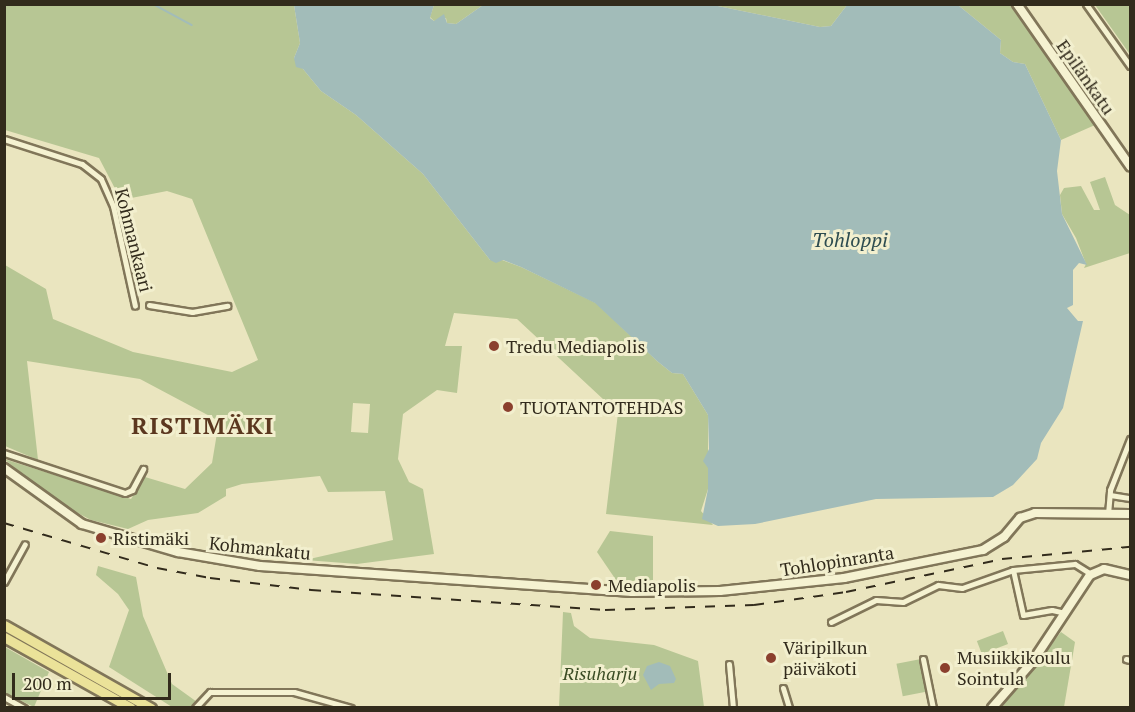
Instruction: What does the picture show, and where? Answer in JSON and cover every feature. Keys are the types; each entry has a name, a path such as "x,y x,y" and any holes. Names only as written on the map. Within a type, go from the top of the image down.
{"main road":[{"path":"4,625 151,708"},
{"path":"4,637 131,708"}],"street":[{"name":"Epilänkatu","path":"1017,4 1131,166"},
{"path":"1086,4 1131,66"},
{"name":"Kohmankaari","path":"4,139 82,164 101,179 113,206 135,306"},
{"name":"Kohmankaari","path":"149,305 192,312 227,306"},
{"path":"1108,514 1110,495 1131,439"},
{"path":"4,453 125,493 132,490 143,470"},
{"name":"Kohmankatu","path":"4,468 82,524 165,550 260,566 535,586"},
{"path":"1110,495 1131,498"},
{"name":"Tohlopinranta","path":"535,586 688,592 837,579 983,550 1004,537 1020,518 1035,513 1131,514"},
{"path":"4,582 25,544"},
{"path":"831,622 876,600 903,602 938,585 962,588 1013,570 1076,564 1091,574"},
{"path":"992,708 1033,661 1091,574 1104,569 1131,575"},
{"path":"1013,570 1023,615 1052,610 1065,613"},
{"path":"923,659 933,708"},
{"path":"729,664 733,708"},
{"path":"783,688 789,708"},
{"path":"195,708 210,692 288,692 351,708"},
{"path":"4,697 24,708"}],"green space":[{"path":"5,5 294,5 300,43 294,58 321,91 356,115 423,174 490,260 502,260 521,267 596,303 657,361 672,373 683,374 708,415 708,489 701,511 713,525 606,514 618,413 517,319 454,313 445,346 462,346 457,393 437,390 403,414 398,459 409,482 423,489 434,554 357,564 305,560 393,540 385,491 328,492 320,476 242,484 226,489 226,496 198,513 148,520 128,529 91,520 57,502 4,459 131,499 145,477 185,489 212,463 219,421 140,379 27,361 38,460 5,446 5,265 46,289 53,319 133,352 232,372 258,360 192,199 167,191 121,200 99,158 5,130","holes":["353,403 370,404 368,433 351,432"]},
{"path":"434,5 483,5 456,24 447,23 446,18 434,21 430,17"},
{"path":"713,5 847,5 831,26 820,27"},
{"path":"958,5 1010,5 1095,125 1061,140 1025,64 1013,62 1000,53 1001,40"},
{"path":"1095,5 1130,5 1130,55 1129,53"},
{"path":"1105,177 1115,205 1130,215 1130,253 1084,268 1086,264 1076,238 1062,214 1060,195 1064,188 1081,186 1094,210 1100,210 1090,182"},
{"path":"610,531 653,536 653,582 616,580 597,552"},
{"path":"98,566 136,577 143,616 172,684 204,707 172,707 109,667 129,610 118,594 96,575"},
{"name":"Risuharju","path":"563,612 571,613 574,626 590,638 654,645 698,661 704,707 559,708"},
{"path":"1003,631 1008,644 982,654 977,641"},
{"path":"1061,632 1075,642 1064,707 1002,707"},
{"path":"5,647 49,672 34,707 5,693"},
{"path":"921,659 927,691 903,696 896,664"}],"water":[{"name":"Tohloppi","path":"294,5 434,5 430,18 434,21 444,14 447,23 456,24 483,5 713,5 820,27 831,26 847,5 958,5 1001,40 1000,53 1013,62 1025,64 1061,140 1057,171 1062,214 1087,265 1079,263 1073,270 1073,305 1067,308 1078,321 1083,321 1063,408 1041,443 1037,459 1013,485 993,497 876,499 755,524 718,526 702,519 708,489 708,468 703,461 709,449 708,415 683,374 672,373 657,361 595,303 521,267 503,260 496,263 490,260 423,174 356,115 321,91 303,69 296,67 294,58 300,43"},
{"path":"659,662 670,666 676,679 674,683 659,684 651,690 643,675 647,666"}],"waterway":[{"path":"153,4 192,25"}],"railway":[{"path":"4,523 157,568 210,578 311,590 605,610 754,605 846,592 1002,559 1130,547"}],"place":[{"name":"Tredu Mediapolis","path":"494,346"},
{"name":"TUOTANTOTEHDAS","path":"508,407"},
{"name":"Ristimäki","path":"101,538"},
{"name":"Mediapolis","path":"596,585"},
{"name":"Väripilkun päiväkoti","path":"771,658"},
{"name":"Musiikkikoulu Sointula","path":"945,668"}],"district":[{"name":"RISTIMÄKI","path":"203,426"}]}
